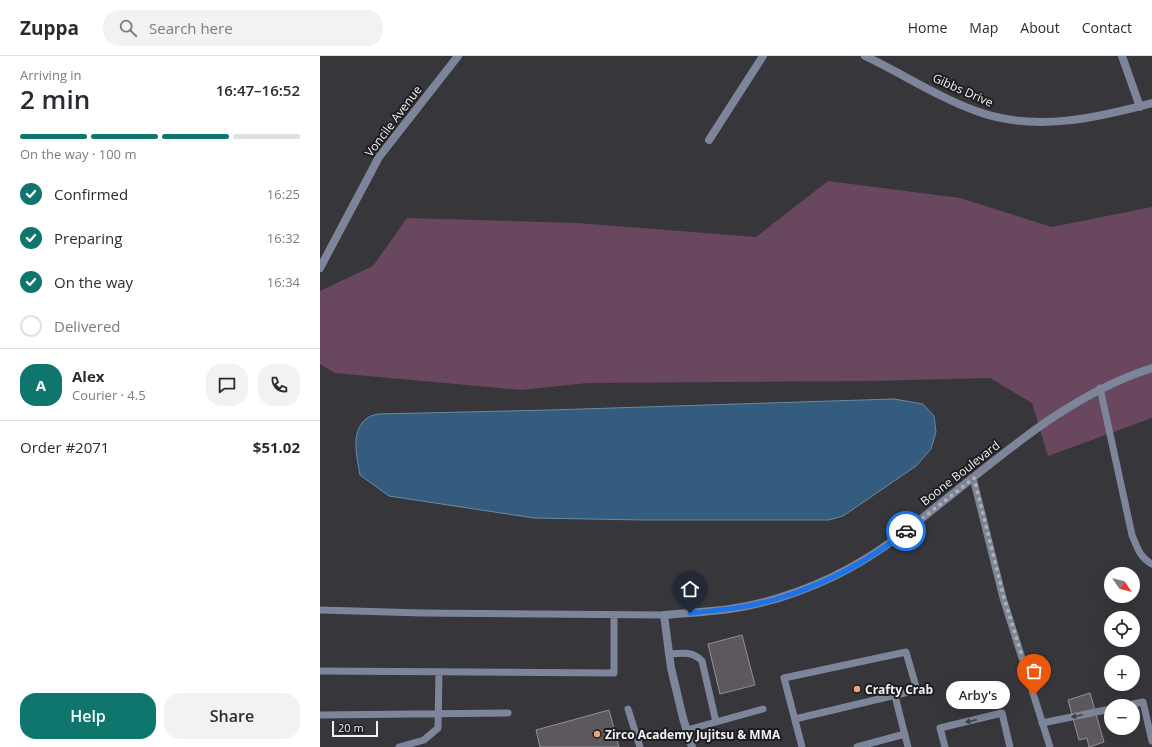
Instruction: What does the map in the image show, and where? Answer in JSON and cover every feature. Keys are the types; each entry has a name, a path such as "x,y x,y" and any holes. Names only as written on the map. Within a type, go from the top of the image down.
{"street":[{"name":"Voncile Avenue","path":"320,268 379,157 458,56"},
{"path":"709,140 763,56"},
{"name":"Gibbs Drive","path":"865,56 942,96 978,112 997,117 1047,122 1072,121 1108,115 1152,103"},
{"path":"1122,56 1140,107"},
{"name":"Boone Boulevard","path":"664,616 731,609 783,597 825,581 862,561 902,534 1022,439 1064,409 1100,388 1152,368"},
{"path":"664,616 671,668 692,747"}],"lane":[{"path":"1100,388 1132,535 1139,552 1148,562 1152,564"},
{"path":"974,478 1004,598 1050,747"},
{"path":"320,610 422,613 664,616"},
{"path":"320,671 614,672 614,615"},
{"path":"795,719 917,690 906,652 784,678 802,747"},
{"path":"669,654 686,653 694,655 702,661 716,722"},
{"path":"399,747 424,740 438,728 439,672"},
{"path":"895,696 908,747"},
{"path":"1140,703 1143,702 1152,740"},
{"path":"628,709 640,747"},
{"path":"687,730 763,709"},
{"path":"1042,723 1104,710"},
{"path":"320,715 508,713"},
{"path":"945,747 940,728 1002,713 1010,747"},
{"path":"857,747 905,734"}],"shaded area":[{"path":"828,181 960,198 1052,227 1152,207 1152,418 1048,456 1032,403 990,378 869,381 587,383 521,390 335,373 320,364 320,291 373,266 407,218 577,223 756,237"}],"water":[{"path":"894,399 923,404 934,416 936,432 931,449 916,466 843,516 829,520 643,520 534,518 389,496 360,475 356,453 356,438 361,424 369,417 378,414"}],"building":[{"path":"742,635 755,685 720,694 708,644"},
{"path":"1090,693 1104,742 1089,747 1087,738 1079,740 1068,700"},
{"path":"609,710 619,747 540,747 536,730"}],"way so far":[{"path":"906,531 974,478 1004,598 1034,695"}],"place":[{"name":"Crafty Crab","path":"857,689"},
{"name":"Arby's","path":"1034,695"},
{"name":"Zirco Academy Jujitsu & MMA","path":"597,734"}],"route":[{"path":"690,613 731,609 783,597 825,581 862,561 906,531"}]}
